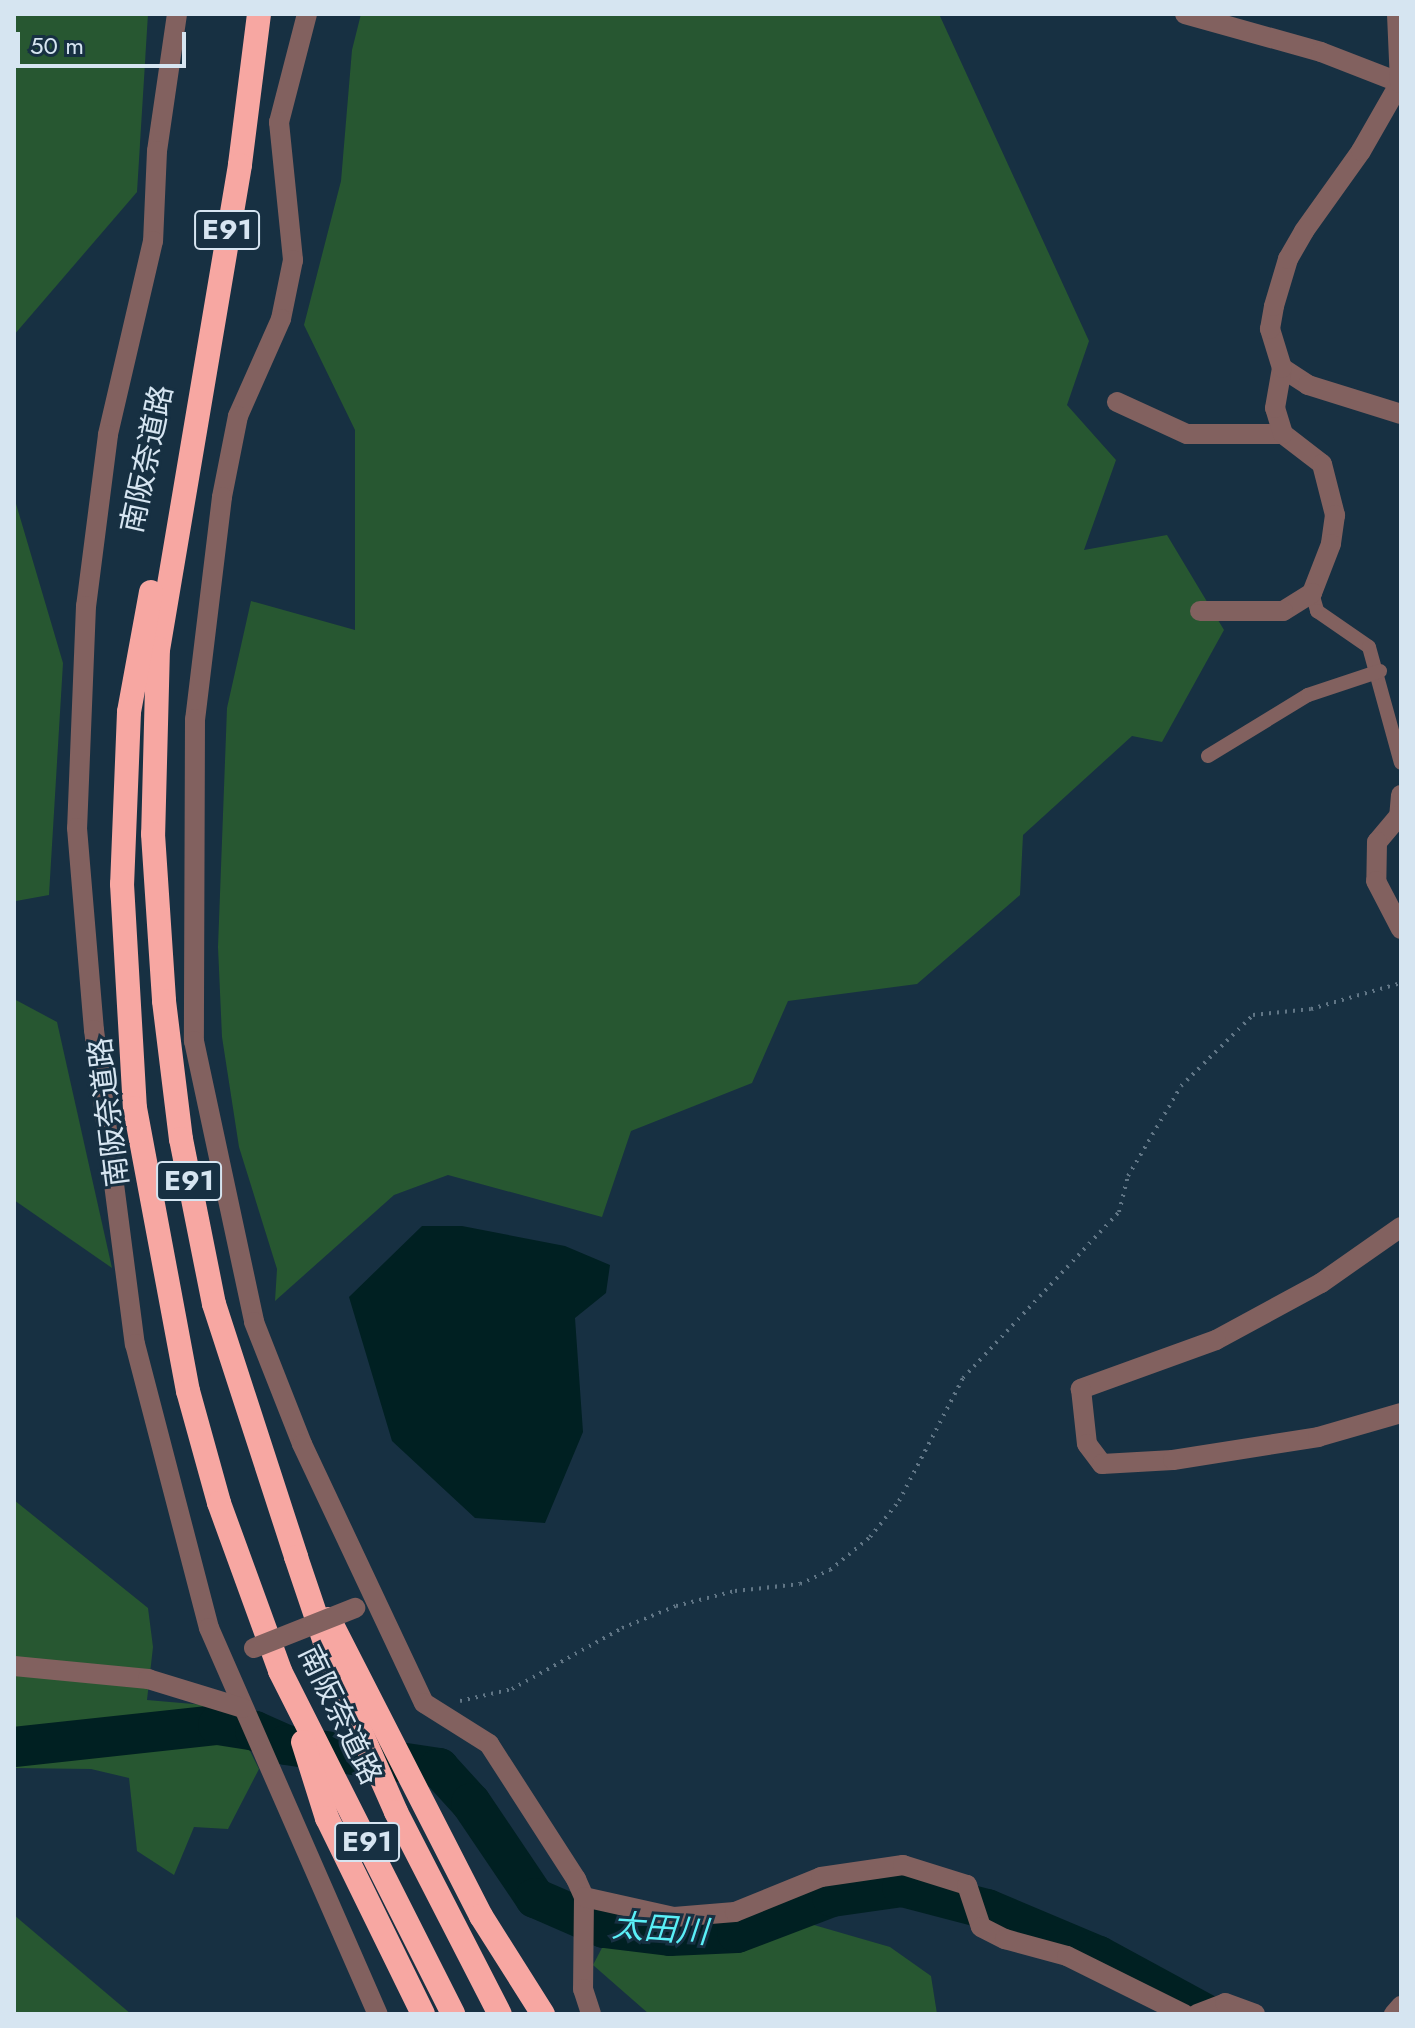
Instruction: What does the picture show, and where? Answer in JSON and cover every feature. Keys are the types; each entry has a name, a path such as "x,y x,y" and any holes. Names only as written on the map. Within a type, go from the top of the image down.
{"highway":[{"name":"南阪奈道路","path":"259,14 240,165 129,712 122,884 135,1108 188,1391 219,1503 280,1671 453,2014"},
{"name":"南阪奈道路","path":"215,295 158,648 153,834 162,971 181,1139 214,1304 337,1678 396,1812 500,2014"},
{"path":"296,1557 481,1916 543,2014"},
{"path":"280,1671 327,1818 423,2014"}],"street":[{"path":"177,14 157,151 153,241 100,481 86,606 77,828 94,1030 135,1344 209,1628 226,1659 243,1708 378,2014"},
{"path":"307,14 279,122 293,260 281,319 238,416 222,497 195,719 194,1041 254,1322 302,1444 380,1600 424,1703 489,1744 584,1897 583,1989 591,2014"},
{"path":"1185,14 1321,52 1400,83"},
{"path":"1200,611 1283,611 1312,593 1331,544 1335,515 1322,464 1283,434 1275,408 1282,368 1270,329 1288,259 1400,83 1397,14"},
{"path":"1282,368 1308,385 1401,414"},
{"path":"1117,402 1187,434 1283,434"},
{"path":"1401,795 1399,816 1377,842 1376,881 1401,929"},
{"path":"1401,1227 1321,1283 1216,1340 1081,1389 1087,1444 1102,1464 1173,1460 1318,1437 1401,1413"},
{"path":"226,1659 380,1600"},
{"path":"14,1666 148,1679 243,1708"},
{"path":"584,1897 674,1917 735,1912 821,1877 903,1865 967,1885 981,1927 1067,1956 1184,2014"},
{"path":"1197,2014 1225,2003 1255,2014"},
{"path":"1394,2014 1401,2006"}],"lane":[{"path":"1312,593 1317,611 1369,647 1380,671 1401,763"},
{"path":"1208,756 1308,695 1380,671"}],"path":[{"path":"430,1705 512,1689 622,1628 676,1606 735,1591 800,1584 830,1570 870,1537 899,1501 963,1378 1119,1212 1128,1176 1181,1086 1253,1015 1311,1009 1401,983"}],"green space":[{"path":"14,14 148,14 137,192 14,335"},
{"path":"361,14 939,14 1089,341 1067,405 1116,460 1084,550 1167,535 1224,630 1162,742 1132,736 1023,835 1020,895 917,984 788,1001 752,1083 631,1131 602,1217 448,1175 394,1195 275,1301 277,1269 239,1147 222,1037 218,947 227,708 251,601 355,630 355,430 304,325 341,181 352,50"},
{"path":"14,497 63,663 49,895 16,901 14,924"},
{"path":"14,999 57,1022 112,1268 14,1200"},
{"path":"14,1500 148,1608 153,1647 147,1700 228,1707 259,1769 228,1829 194,1827 174,1875 137,1851 129,1778 91,1769 14,1768"},
{"path":"14,1915 131,2014 14,2014"},
{"path":"807,1923 890,1947 931,1976 937,2014 649,2014 593,1965 604,1944 653,1952"}],"shaded area":[{"path":"422,1226 462,1226 565,1246 610,1265 606,1293 575,1318 583,1432 545,1523 475,1518 392,1441 349,1297"}],"waterway":[{"name":"太田川","path":"14,1747 218,1725 255,1731 286,1745 439,1768 471,1803 535,1898 604,1928 670,1936 737,1933 832,1897 902,1887 987,1909 1099,1956 1206,2014"}]}
